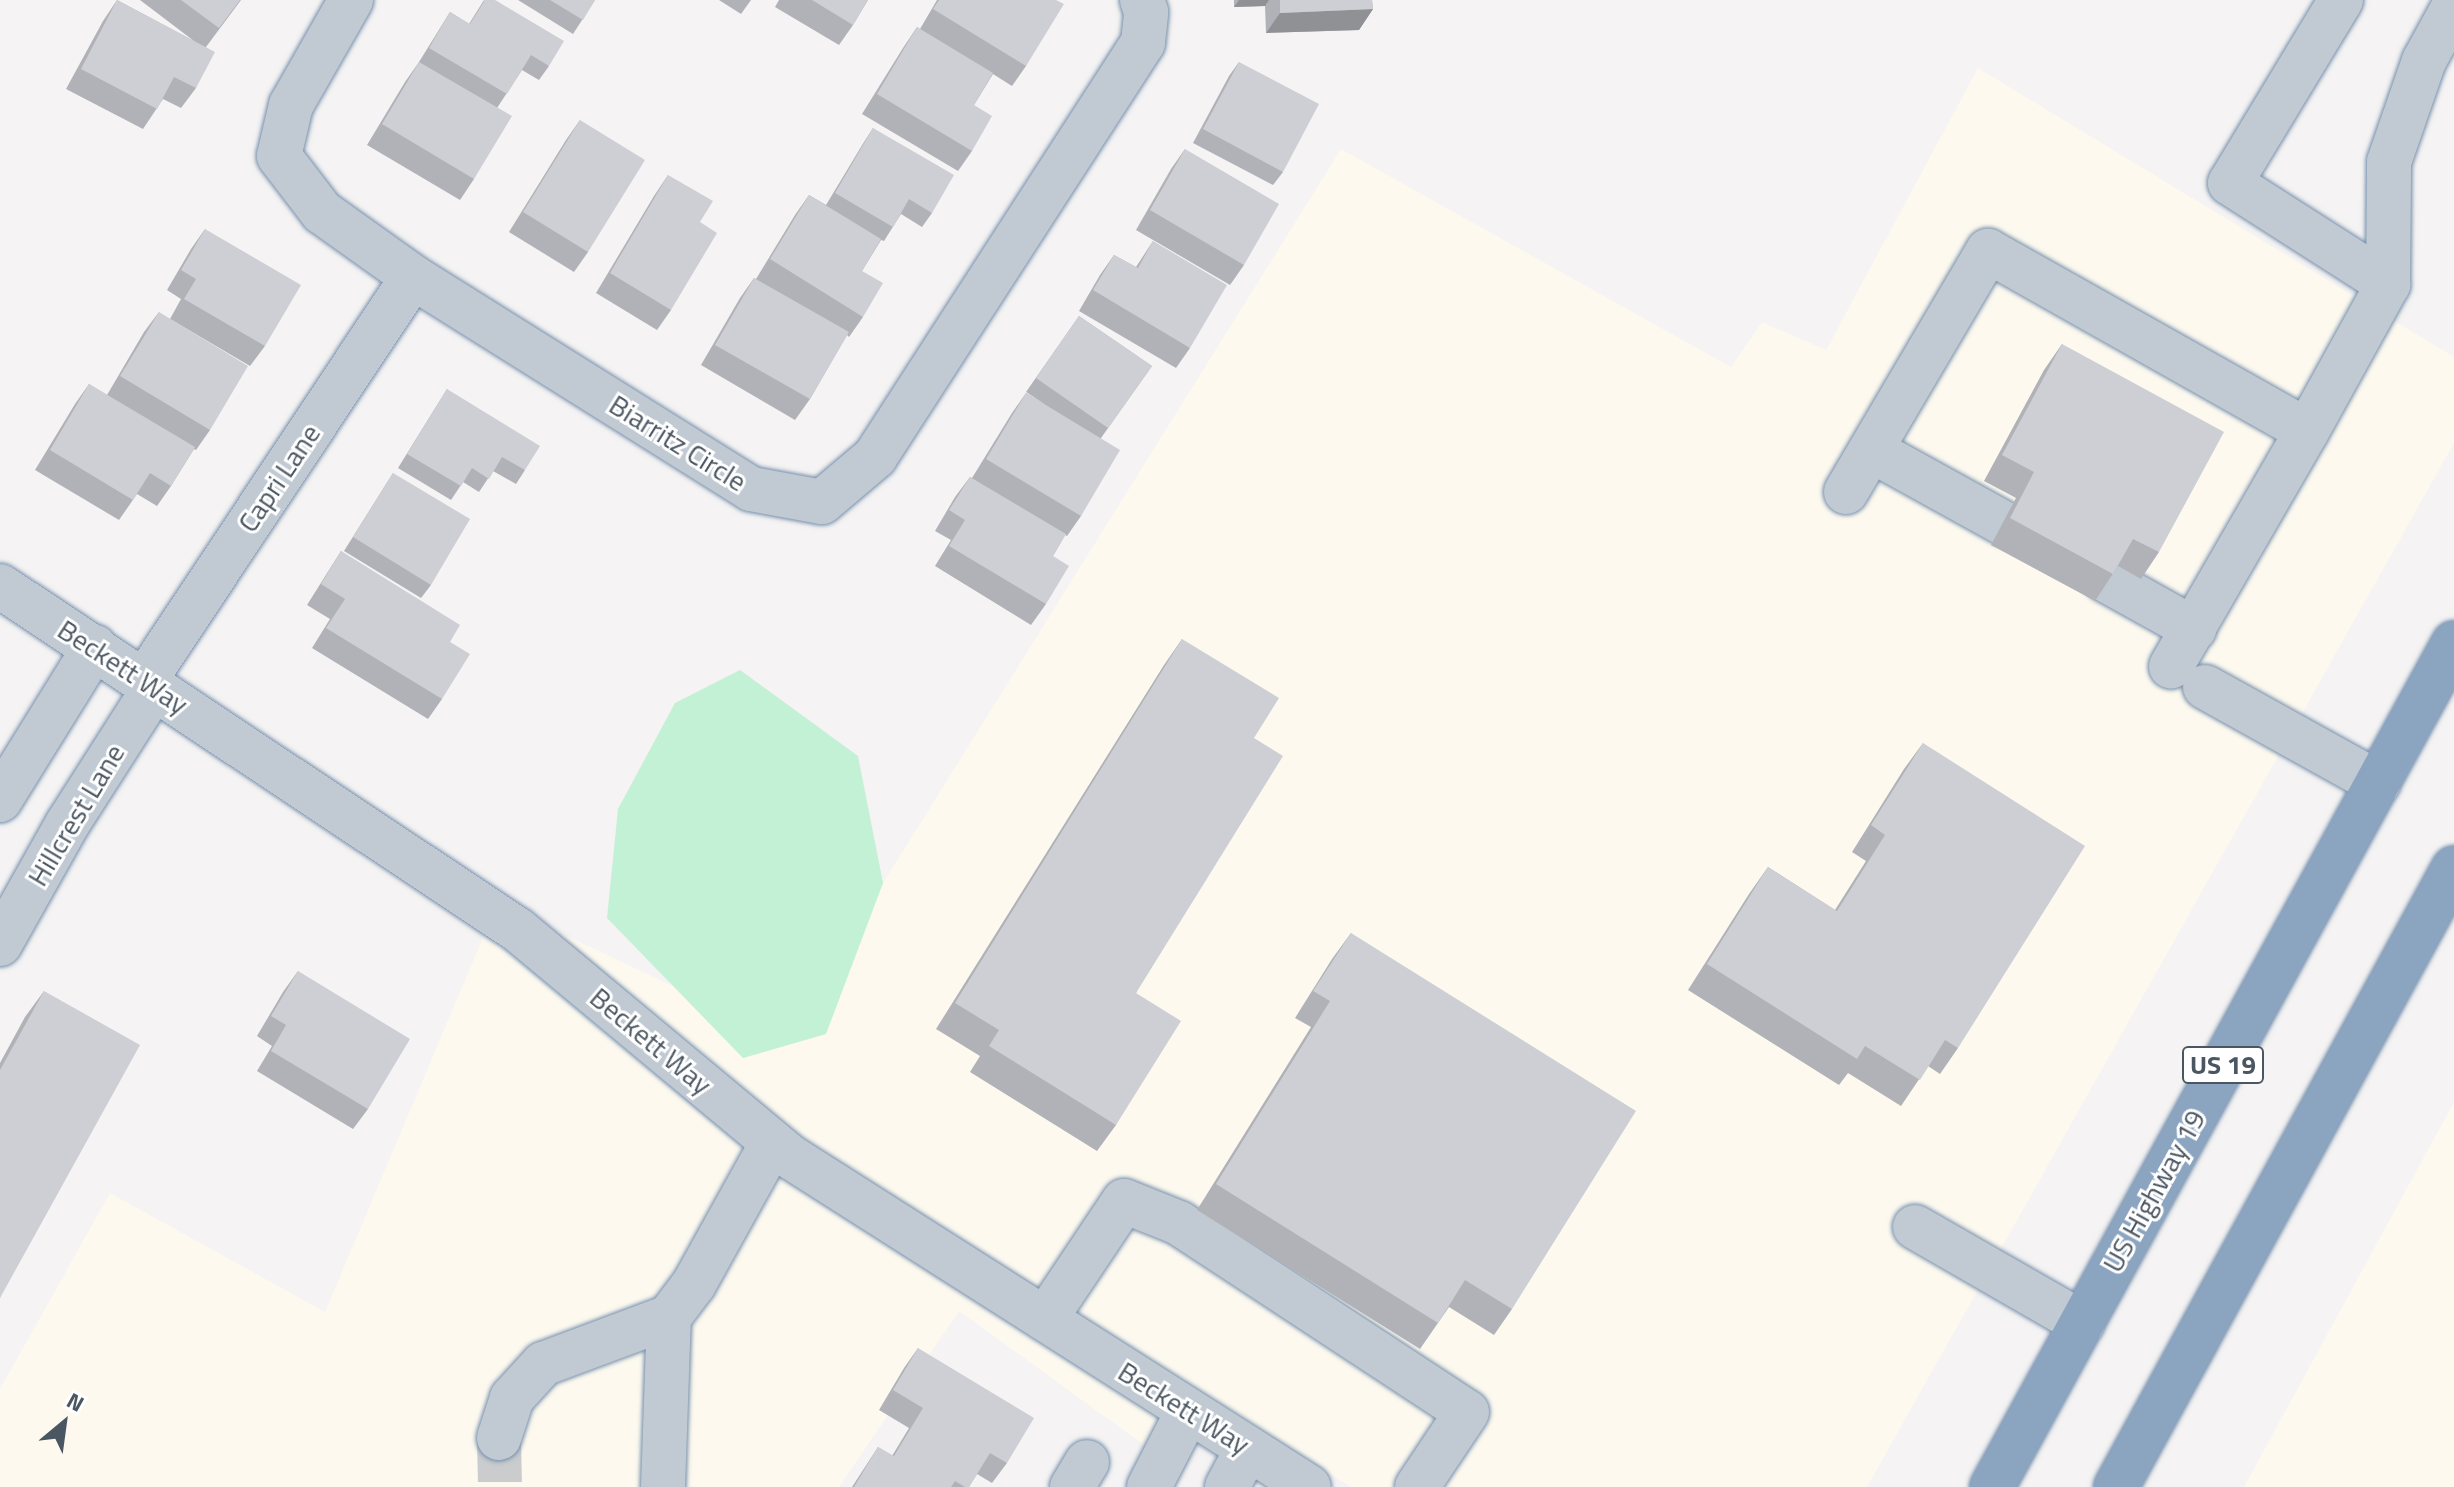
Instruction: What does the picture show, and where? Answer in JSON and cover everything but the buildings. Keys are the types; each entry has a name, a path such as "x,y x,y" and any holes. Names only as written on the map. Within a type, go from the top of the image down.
{"highway":[{"name":"US Highway 19","path":"1992,1487 2454,643"},
{"path":"2116,1487 2454,868"}],"street":[{"name":"Biarritz Circle","path":"351,0 291,105 279,156 322,212 413,277 751,489 822,502 875,457 1143,43 1146,12 1142,0"},
{"path":"2341,0 2230,183 2388,284"},
{"path":"2378,783 2188,677 2194,629 2388,284 2389,162 2439,70 2454,6"},
{"path":"1846,492 1988,251 2307,431"},
{"name":"Capri Lane","path":"150,684 413,277"},
{"path":"1871,450 2003,523"},
{"path":"2106,580 2194,629"},
{"name":"Beckett Way","path":"0,586 518,930 772,1143 1309,1487"},
{"path":"0,800 95,647"},
{"name":"Hillcrest Lane","path":"0,944 150,684"},
{"path":"499,1438 512,1398 543,1364 669,1317 694,1284 772,1143"},
{"path":"1045,1319 1124,1201 1179,1223 1467,1412 1417,1487"},
{"path":"1915,1227 2082,1323"},
{"path":"663,1487 669,1317"},
{"path":"1149,1487 1188,1411"},
{"path":"1227,1487 1248,1448"}],"shaded area":[{"path":"1978,68 2454,357 2454,443 1867,1487 1351,1487 802,1137 556,931 675,987 743,1058 826,1034 883,883 1341,149 1731,367 1762,322 1826,350"},
{"path":"484,935 776,1176 1161,1420 1147,1447 959,1311 839,1487 0,1487 0,1389 110,1193 325,1312"},
{"path":"2454,1102 2454,1487 2244,1487"}],"green space":[{"path":"740,670 858,756 883,883 826,1034 743,1058 607,918 618,809 675,703"}],"tunnel":[{"path":"499,1438 500,1487"}]}
